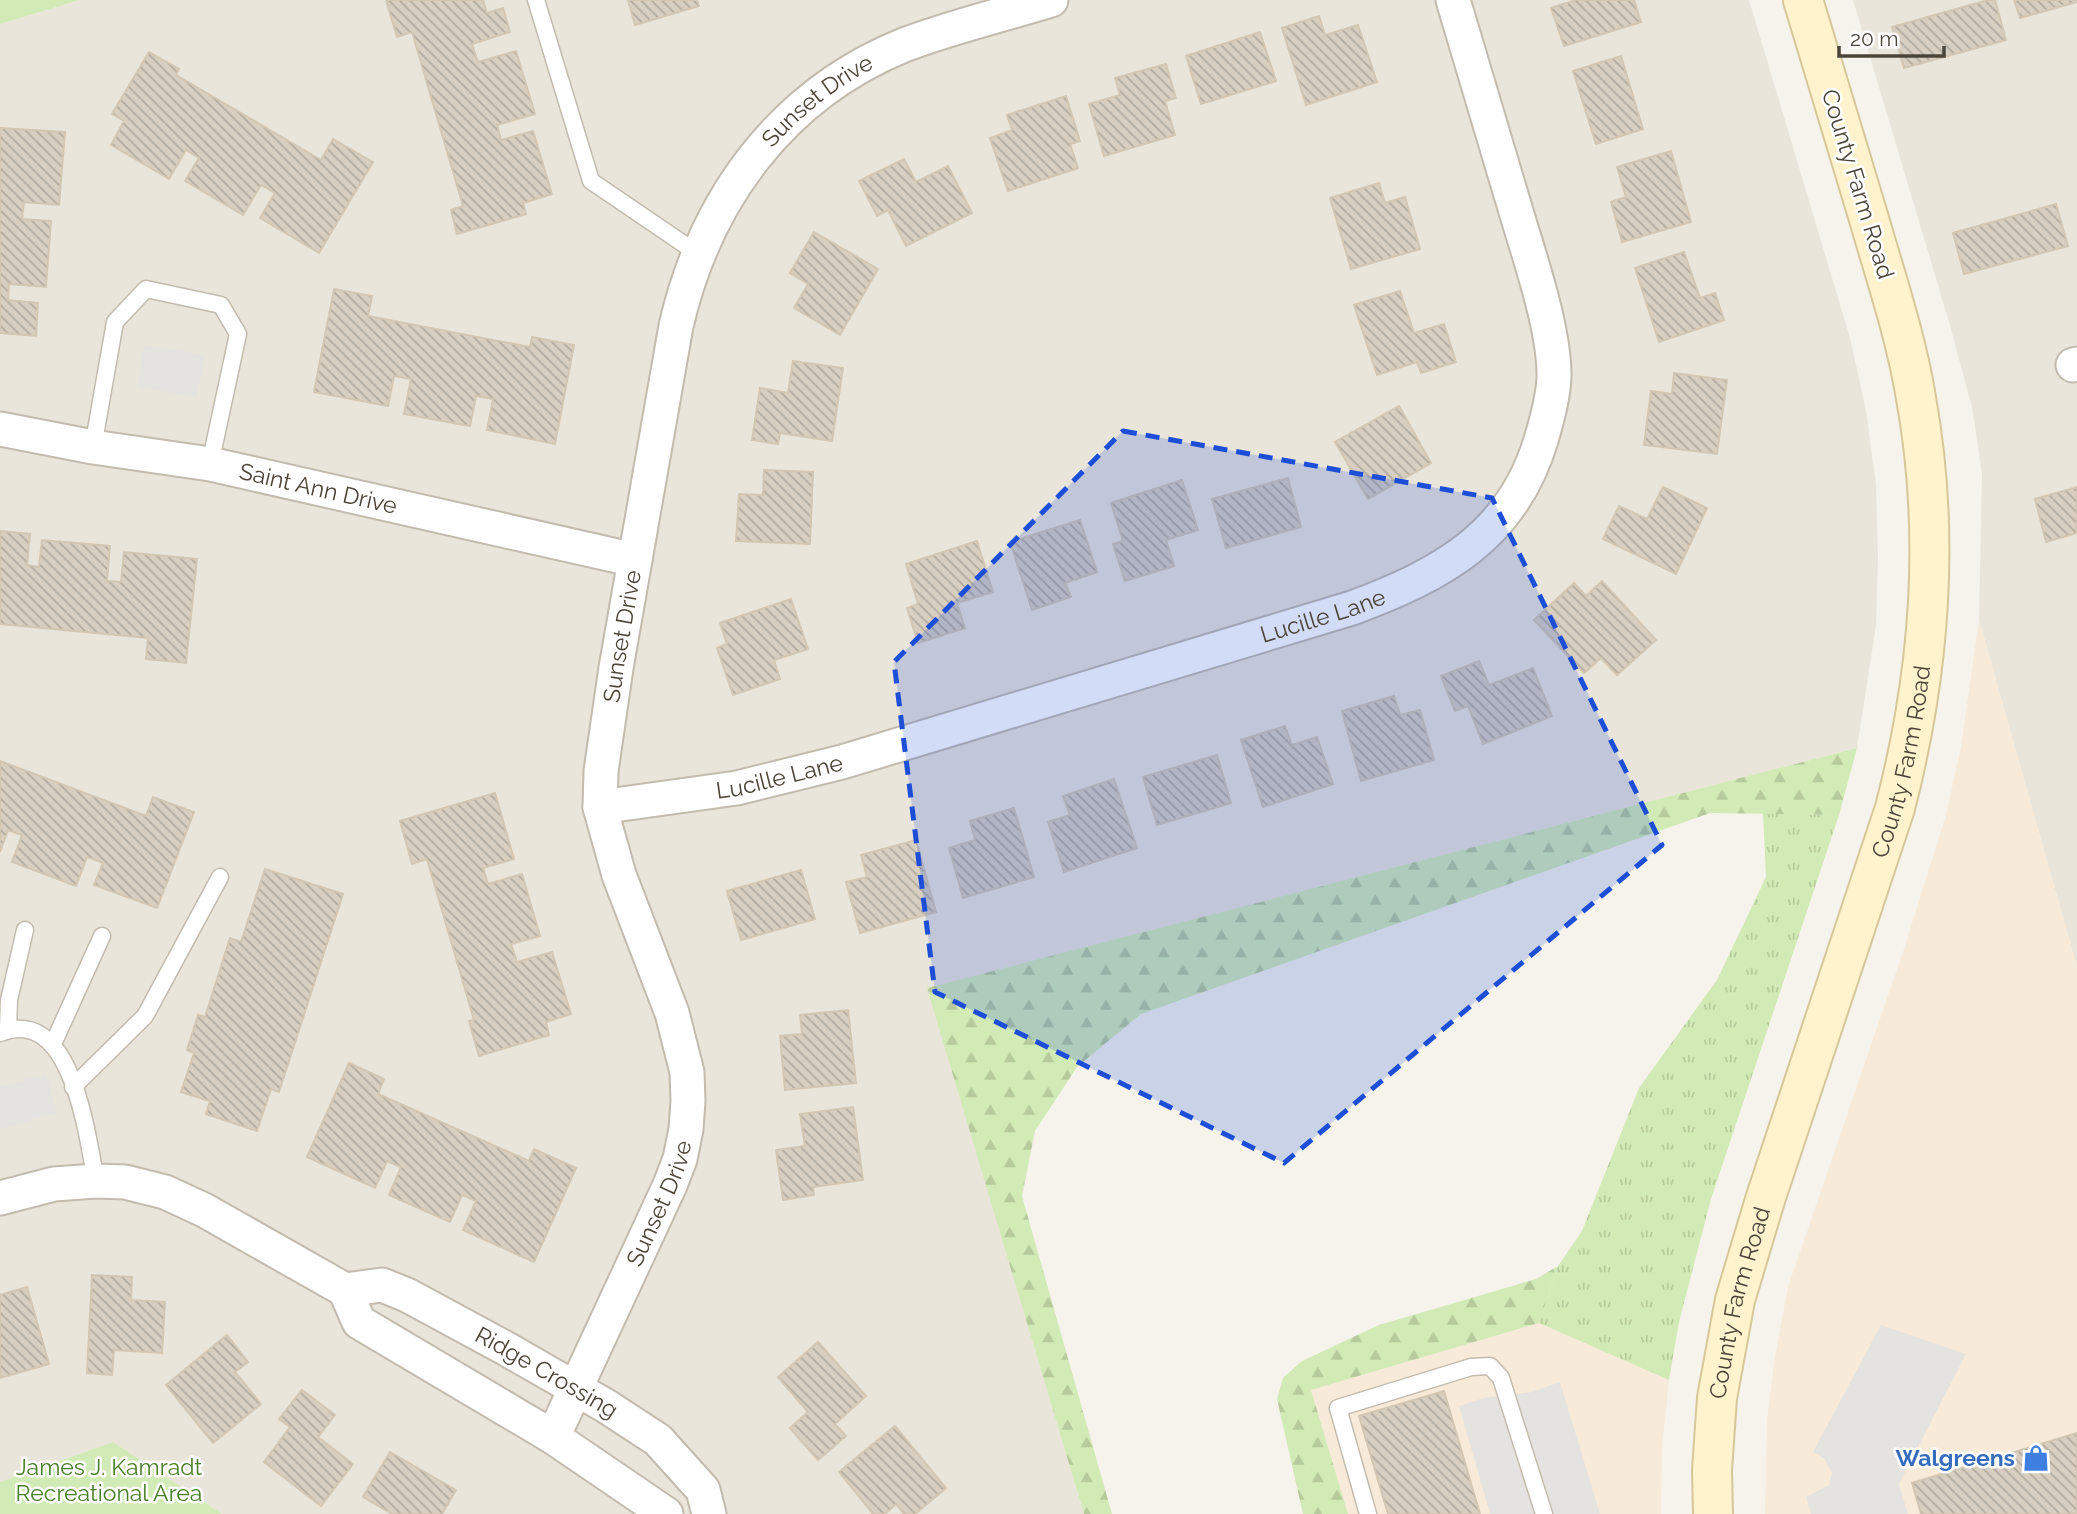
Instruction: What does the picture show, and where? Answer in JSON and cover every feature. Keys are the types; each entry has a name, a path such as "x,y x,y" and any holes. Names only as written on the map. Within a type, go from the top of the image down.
{"main road":[{"name":"County Farm Road","path":"1713,1514 1712,1470 1717,1398 1735,1300 1765,1200 1895,808 1920,693 1928,620 1927,477 1914,388 1892,299 1803,0"}],"street":[{"name":"Sunset Drive","path":"553,1437 670,1185 680,1159 688,1101 682,1045 619,875 600,807 603,750 635,560 676,326 682,297 697,253 713,218 745,169 770,138 819,93 879,56 906,45 1051,0"},
{"name":"Lucille Lane","path":"600,807 737,788 842,762 1352,608 1429,576 1464,554 1494,525 1523,486 1537,454 1548,416 1554,378 1551,348 1536,279 1453,0"},
{"name":"Saint Ann Drive","path":"0,429 93,447 210,464 635,560"},
{"path":"0,1198 54,1184 96,1181 125,1182 165,1192 255,1237 345,1290 359,1322 553,1437 666,1514"},
{"name":"Ridge Crossing","path":"345,1290 383,1285 575,1388 658,1440 703,1490 709,1514"}],"lane":[{"path":"536,0 591,181 697,253"},
{"path":"93,447 115,322 146,289 220,305 238,334 210,464"},
{"path":"73,1087 145,1016 220,877"},
{"path":"25,930 4,1032 24,1029 43,1035 53,1044 68,1068 96,1181"},
{"path":"53,1044 102,936"},
{"path":"1368,1514 1338,1408 1471,1367 1490,1366 1501,1378 1544,1514"}],"highlighted area":[{"path":"1123,431 1492,498 1662,845 1284,1163 935,992 894,662"}],"shaded area":[{"path":"80,0 1749,0 1850,338 1866,410 1876,485 1878,558 1876,625 1857,748 928,988 1084,1514 222,1514 113,1442 0,1482 0,24"},
{"path":"1853,0 2077,0 2077,967 1979,620 1982,474 1972,407"},
{"path":"144,345 204,355 197,397 137,387"},
{"path":"1979,620 2077,967 2077,1514 1765,1514 1767,1420 1788,1287 1904,949 1946,815 1961,747"},
{"path":"46,1074 57,1113 0,1129 0,1087"},
{"path":"1539,1323 1669,1380 1662,1448 1661,1514 1348,1514 1311,1390"},
{"path":"1881,1325 1966,1354 1899,1484 1908,1514 1811,1514 1806,1497 1829,1485 1832,1473 1824,1458 1813,1452"},
{"path":"1560,1382 1600,1514 1490,1514 1459,1406 1483,1398 1532,1392"}],"green space":[{"path":"0,0 80,0 0,24"},
{"path":"1857,748 1839,815 1710,813 1141,1014 1077,1067 1035,1131 1022,1196 1112,1514 1084,1514 927,988"},
{"path":"1763,813 1839,815 1711,1199 1679,1322 1669,1380 1539,1323 1558,1266 1582,1231 1639,1088 1717,980 1766,877"},
{"path":"1558,1266 1539,1323 1311,1390 1348,1514 1303,1514 1277,1399 1283,1378 1302,1361 1379,1325 1536,1279"},
{"name":"James J. Kamradt Recreational Area","path":"113,1442 222,1514 0,1514 0,1482"}],"building":[{"path":"386,0 483,0 487,13 503,8 510,32 472,44 478,62 516,51 535,114 497,125 501,140 533,131 552,194 523,203 526,214 457,234 451,210 463,206 412,32 397,37"},
{"path":"628,0 697,0 699,6 635,25"},
{"path":"1576,0 1634,0 1641,22 1564,46 1551,8"},
{"path":"1995,0 2006,40 1904,68 1892,27"},
{"path":"2014,0 2077,0 2077,2 2020,18"},
{"path":"1319,16 1325,35 1358,25 1377,82 1306,105 1282,28"},
{"path":"1260,32 1276,81 1201,104 1186,56"},
{"path":"149,52 179,69 176,75 321,160 333,139 373,162 319,253 260,218 275,193 261,185 243,215 185,181 199,158 186,150 169,179 111,145 124,121 112,114"},
{"path":"1621,56 1643,129 1596,144 1573,71"},
{"path":"1166,64 1176,98 1165,101 1175,135 1104,156 1089,104 1120,95 1115,78"},
{"path":"1066,96 1080,141 1070,144 1078,168 1008,191 990,138 1012,130 1007,115"},
{"path":"0,128 65,132 59,205 24,202 22,219 51,221 46,287 9,284 8,300 38,303 36,336 0,333"},
{"path":"1671,151 1691,222 1622,242 1611,202 1626,197 1617,167"},
{"path":"904,159 916,182 948,166 972,213 906,246 888,210 877,216 859,181"},
{"path":"1379,183 1385,203 1405,197 1420,249 1351,269 1330,198"},
{"path":"2056,204 2068,246 1964,274 1953,233"},
{"path":"814,232 878,269 840,335 794,308 808,284 790,273"},
{"path":"1684,252 1700,298 1715,293 1724,320 1659,342 1635,268"},
{"path":"334,289 372,296 368,316 530,347 532,337 574,345 555,444 487,430 493,399 476,396 470,426 404,414 411,379 394,376 388,406 314,392"},
{"path":"1400,291 1414,333 1444,324 1456,362 1421,373 1417,362 1377,375 1354,305"},
{"path":"793,361 843,368 832,441 780,433 778,444 752,440 760,388 788,393"},
{"path":"1674,373 1727,380 1717,454 1644,445 1651,391 1672,394"},
{"path":"1399,406 1431,463 1368,499 1335,442"},
{"path":"764,470 813,472 810,544 736,541 739,494 763,495"},
{"path":"1288,478 1301,527 1226,548 1212,499"},
{"path":"1182,480 1198,530 1166,540 1174,566 1125,581 1113,544 1123,541 1111,503"},
{"path":"1663,487 1707,508 1676,574 1603,539 1619,506 1647,519"},
{"path":"2077,487 2077,533 2046,542 2035,499"},
{"path":"1080,520 1097,572 1065,583 1071,597 1032,610 1010,542"},
{"path":"0,531 30,534 27,565 39,567 42,540 110,546 107,581 121,582 124,552 197,559 186,663 146,659 148,638 0,624"},
{"path":"977,541 993,592 957,603 965,628 918,643 907,608 918,604 906,564"},
{"path":"1602,581 1656,640 1617,675 1601,658 1584,673 1534,620 1574,583 1586,596"},
{"path":"791,599 808,649 774,660 780,679 733,695 717,648 727,644 720,623"},
{"path":"1479,661 1489,685 1533,668 1552,716 1483,744 1468,706 1455,711 1441,676"},
{"path":"1394,696 1400,715 1420,710 1434,760 1361,781 1342,711"},
{"path":"1285,726 1292,745 1317,737 1333,784 1263,807 1241,740"},
{"path":"1217,755 1231,803 1157,825 1143,777"},
{"path":"0,761 146,816 153,797 194,812 157,908 94,885 103,863 87,857 76,886 12,862 22,835 8,830 0,852"},
{"path":"1114,779 1137,848 1064,872 1048,822 1070,815 1063,796"},
{"path":"495,793 514,859 483,868 488,884 522,874 540,936 511,944 517,962 552,952 571,1014 546,1022 549,1035 479,1056 469,1021 474,1020 427,859 412,864 400,821"},
{"path":"1014,808 1034,877 963,898 949,848 975,840 970,821"},
{"path":"916,840 936,912 860,933 846,882 867,877 861,855"},
{"path":"265,869 343,894 279,1092 271,1089 257,1131 206,1114 210,1101 181,1092 194,1053 187,1050 198,1015 205,1017 230,938 241,942"},
{"path":"801,870 815,919 741,940 727,891"},
{"path":"848,1010 856,1083 785,1090 780,1036 802,1034 800,1015"},
{"path":"349,1063 384,1079 378,1094 529,1161 534,1149 576,1168 534,1262 463,1230 476,1201 462,1195 450,1222 389,1195 401,1167 387,1161 375,1188 307,1157"},
{"path":"853,1107 863,1180 813,1187 814,1195 783,1200 776,1150 805,1146 800,1114"},
{"path":"92,1275 132,1277 131,1300 165,1302 162,1353 114,1350 112,1375 87,1373"},
{"path":"27,1287 49,1364 0,1378 0,1295"},
{"path":"227,1335 248,1362 235,1372 261,1404 213,1443 166,1385"},
{"path":"818,1342 866,1396 835,1424 846,1436 818,1460 790,1428 808,1412 778,1377"},
{"path":"302,1390 335,1415 318,1437 353,1464 321,1506 264,1462 290,1427 279,1419"},
{"path":"1444,1391 1480,1514 1388,1514 1359,1416"},
{"path":"895,1426 946,1488 915,1514 904,1514 896,1504 885,1514 873,1514 839,1472"},
{"name":"Walgreens","path":"2077,1433 2077,1514 1921,1514 1912,1483"},
{"path":"390,1452 456,1490 442,1514 392,1514 363,1497"}],"place":[{"name":"Walgreens","path":"2036,1458"}]}
